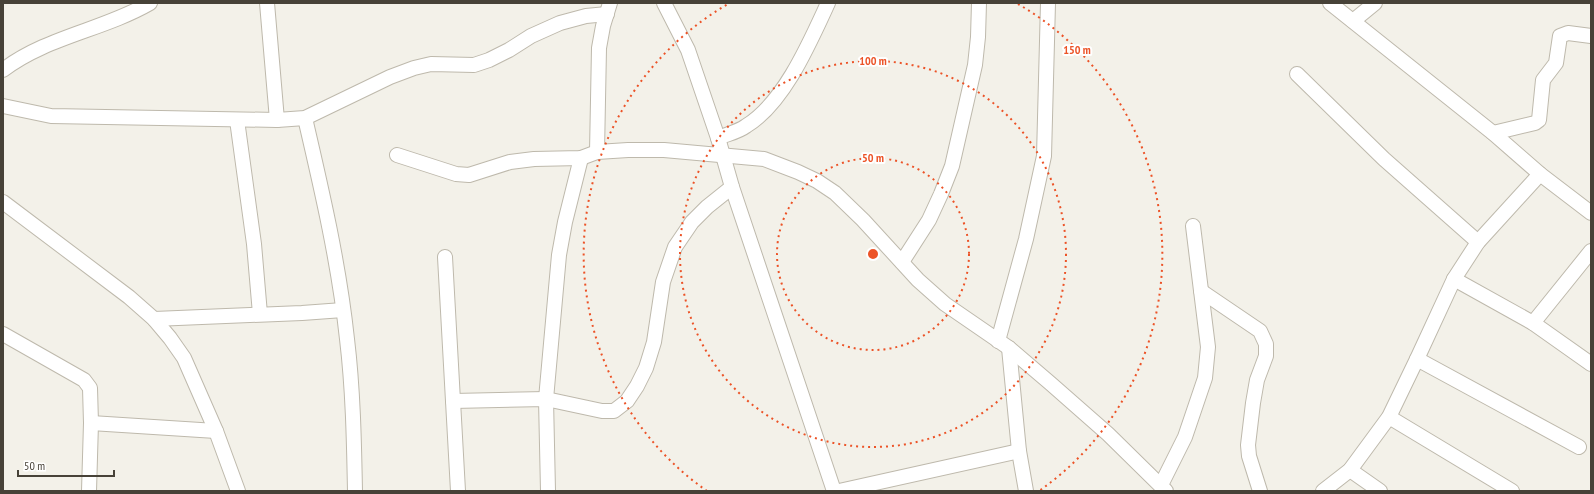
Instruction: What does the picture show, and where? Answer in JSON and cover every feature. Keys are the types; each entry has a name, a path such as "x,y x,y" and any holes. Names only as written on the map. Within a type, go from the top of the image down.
{"street":[{"path":"3,70 14,62 39,49 124,17 150,3"},
{"path":"267,3 277,120"},
{"path":"664,3 688,50 718,138 732,187 834,491"},
{"path":"718,138 745,127 756,120 767,108 786,84 804,55 828,3"},
{"path":"902,262 929,220 952,166 976,57 979,3"},
{"path":"1026,491 1004,345 1044,156 1048,3"},
{"path":"1330,3 1493,133 1540,174 1591,214"},
{"path":"1353,21 1375,3"},
{"path":"3,106 51,116 237,120 305,118 390,77 414,68 431,64 474,65 489,60 509,50 531,36 560,23 609,8"},
{"path":"597,152 599,48 603,26 609,8"},
{"path":"1493,133 1535,123 1539,120 1543,80 1556,63 1560,36 1568,33 1591,36"},
{"path":"1297,74 1384,159 1478,242"},
{"path":"305,118 334,246 347,339 352,406 355,491"},
{"path":"237,120 254,244 260,314"},
{"path":"396,155 456,174 468,175 510,162 534,159 581,158 597,152 628,150 664,150 722,155 764,159 780,164 817,181 835,193 863,220 918,280 945,304 1004,345 1083,411 1163,488 1185,437 1205,378 1208,347 1193,226"},
{"path":"548,491 546,399 559,255 565,222 581,158"},
{"path":"1323,491 1350,470 1389,417 1454,279 1478,242 1540,174"},
{"path":"453,401 546,399 602,411 614,410 627,401 646,368 654,342 663,282 676,247 692,222 707,207 732,187"},
{"path":"3,202 129,297 154,319 170,338 184,358 216,431 238,491"},
{"path":"1533,323 1591,251"},
{"path":"445,257 458,491"},
{"path":"1454,279 1533,323 1591,364"},
{"path":"1201,291 1260,331 1266,344 1266,356 1257,380 1248,445 1249,456 1260,491"},
{"path":"154,319 343,310"},
{"path":"3,334 84,380 90,388 91,423 89,491"},
{"path":"1417,359 1579,448"},
{"path":"1389,417 1512,491"},
{"path":"91,423 216,431"},
{"path":"839,491 1019,451"},
{"path":"1350,470 1380,491"}]}
